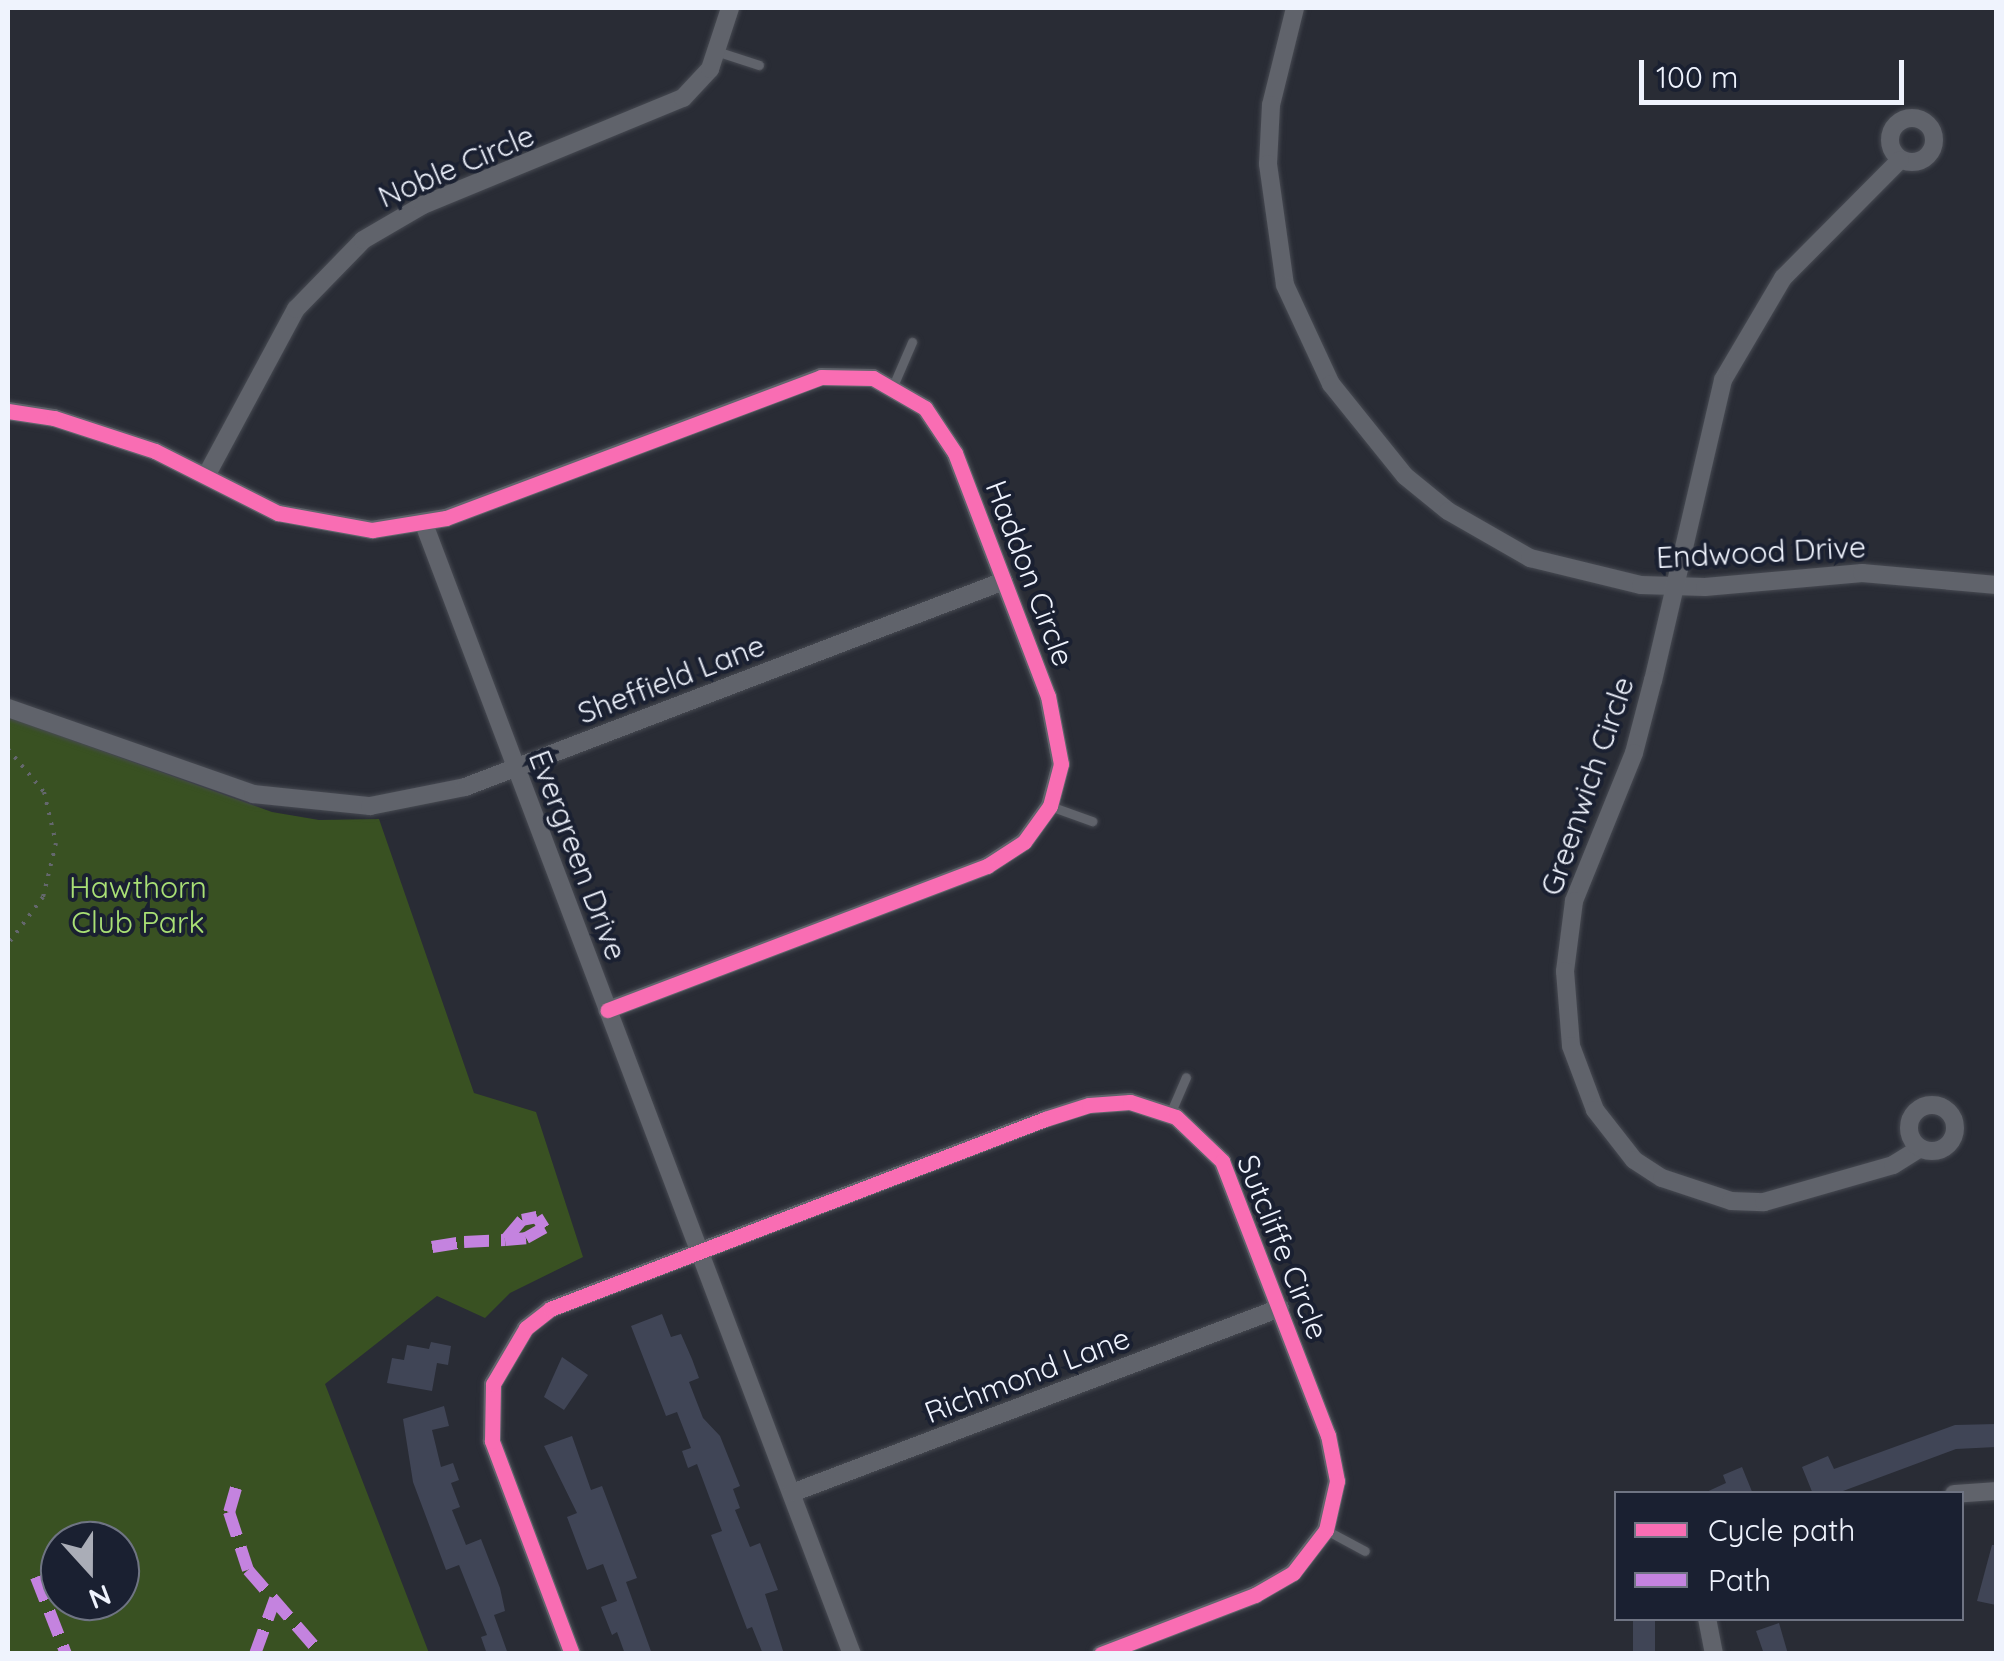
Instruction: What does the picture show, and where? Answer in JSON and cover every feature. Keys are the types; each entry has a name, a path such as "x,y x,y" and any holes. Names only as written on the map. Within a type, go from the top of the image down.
{"street":[{"name":"Noble Circle","path":"206,476 296,309 363,240 423,205 654,115 694,89 719,52 730,8"},
{"name":"Endwood Drive","path":"1295,8 1272,105 1270,214 1286,285 1331,384 1362,431 1448,510 1530,558 1622,582 1674,586 1862,573 1996,585"},
{"name":"Greenwich Circle","path":"1900,160 1808,248 1758,315 1713,410 1634,753 1574,901 1568,933 1566,1012 1583,1084 1634,1160 1662,1178 1731,1201 1797,1198 1898,1163 1920,1148"},
{"name":"Haddon Circle","path":"424,524 795,384 846,375 893,386 944,431 1004,581 1060,736 1050,806 1024,842 988,866 608,1010"},
{"path":"8,411 102,432 206,476 278,513 322,525 424,524"},
{"name":"Evergreen Drive","path":"424,524 852,1654"},
{"name":"Sheffield Lane","path":"8,708 294,803 370,806 418,800 515,767 1004,581"},
{"name":"Sutcliffe Circle","path":"572,1654 492,1441 493,1384 511,1346 550,1310 699,1251 1089,1105 1130,1102 1170,1114 1198,1132 1222,1161 1336,1466 1326,1530 1310,1556 1277,1585 1101,1654"},
{"name":"Richmond Lane","path":"792,1492 1280,1308"},
{"path":"1964,1493 1996,1491"},
{"path":"1707,1621 1714,1654"}],"lane":[{"path":"719,52 759,65"},
{"path":"893,386 912,342"},
{"path":"1050,806 1092,821"},
{"path":"1170,1114 1186,1076"},
{"path":"1326,1530 1365,1551"}],"path":[{"path":"8,749 44,792 56,843 43,897 8,944"}],"green space":[{"name":"Hawthorn Club Park","path":"8,717 272,812 319,820 379,819 474,1093 536,1112 583,1257 510,1293 485,1318 437,1296 325,1384 429,1653 8,1654"}],"building":[{"path":"662,1314 671,1337 681,1334 692,1359 699,1378 689,1382 703,1418 720,1436 740,1486 733,1489 740,1508 735,1510 750,1547 760,1543 778,1590 765,1594 784,1654 763,1654 752,1627 747,1629 711,1535 722,1531 697,1464 688,1468 682,1451 691,1448 677,1412 666,1416 631,1326"},
{"path":"431,1342 451,1346 448,1365 437,1363 432,1391 387,1383 392,1358 404,1360 407,1345 429,1349"},
{"path":"562,1357 588,1375 564,1410 544,1397"},
{"path":"444,1406 449,1426 432,1430 441,1467 453,1463 459,1480 451,1483 460,1507 452,1510 466,1545 481,1539 500,1588 505,1611 494,1615 508,1654 487,1654 481,1637 487,1635 459,1565 446,1570 413,1482 403,1419"},
{"path":"1996,1424 1996,1447 1956,1449 1843,1491 1812,1491 1802,1467 1828,1456 1834,1469 1955,1425"},
{"path":"572,1436 591,1490 602,1486 637,1578 626,1582 652,1654 625,1654 617,1632 612,1635 601,1607 617,1601 603,1564 587,1570 567,1517 577,1513 544,1446"},
{"path":"1742,1467 1752,1491 1709,1491 1726,1483 1723,1475"},
{"path":"1992,1545 1996,1545 1996,1605 1977,1601"},
{"path":"1633,1621 1655,1621 1655,1654 1633,1654"},
{"path":"1779,1623 1788,1654 1764,1654 1756,1631"}],"marked path":[{"path":"432,1247 526,1238 544,1228 537,1217 522,1220 505,1240"},
{"path":"236,1488 229,1512 248,1570 321,1654"},
{"path":"36,1577 66,1654"},
{"path":"255,1654 275,1599"}],"cycle path":[{"path":"8,411 54,418 155,451 278,513 372,530 446,518 821,377 873,378 925,408 955,453 1048,696 1061,764 1050,806 1024,842 987,866 607,1010"},
{"path":"572,1654 492,1441 493,1384 526,1328 550,1309 1045,1119 1089,1105 1130,1102 1176,1117 1222,1161 1328,1435 1337,1481 1326,1530 1293,1573 1255,1595 1101,1654"}]}
